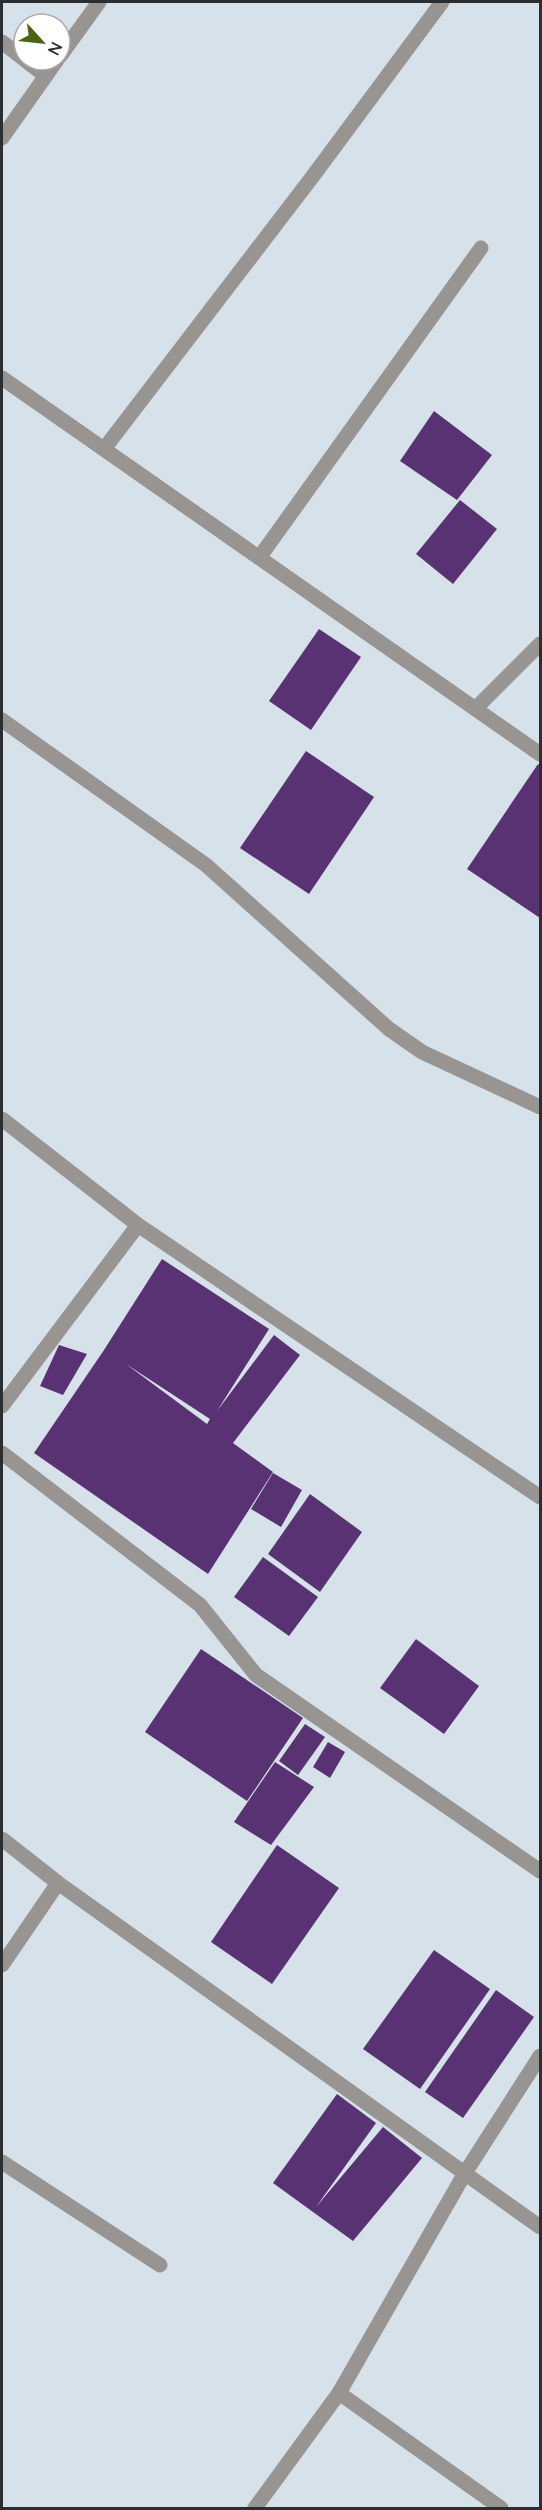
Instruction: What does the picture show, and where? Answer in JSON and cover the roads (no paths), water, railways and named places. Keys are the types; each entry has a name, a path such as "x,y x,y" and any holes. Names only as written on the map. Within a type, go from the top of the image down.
{"street":[{"path":"72,39 99,2"},
{"path":"104,449 313,176 442,2"},
{"path":"41,72 46,76"},
{"path":"2,138 49,72"},
{"path":"259,558 481,248"},
{"path":"2,378 540,754"},
{"path":"475,709 540,644"},
{"path":"2,720 206,865 389,1029 422,1052 540,1107"},
{"path":"2,1119 138,1225 540,1497"},
{"path":"2,1406 138,1225"},
{"path":"2,1453 201,1605 256,1675 540,1871"},
{"path":"2,1839 58,1883 540,2227"},
{"path":"2,1965 58,1883"},
{"path":"255,2508 339,2393 465,2173 540,2056"},
{"path":"2,2162 159,2265"},
{"path":"339,2393 501,2508"}]}
